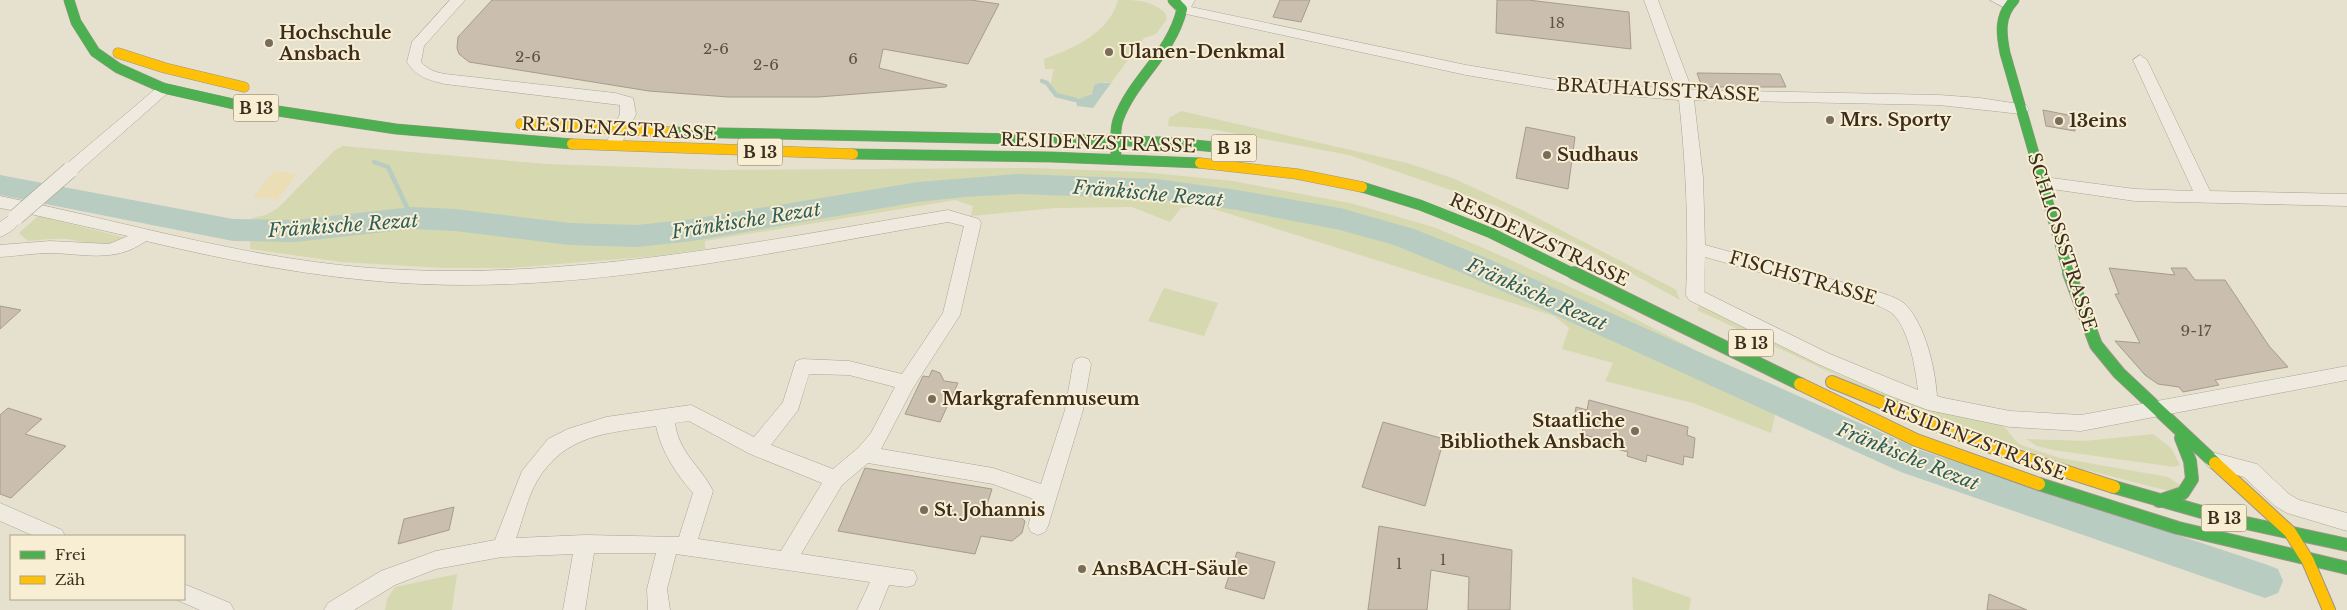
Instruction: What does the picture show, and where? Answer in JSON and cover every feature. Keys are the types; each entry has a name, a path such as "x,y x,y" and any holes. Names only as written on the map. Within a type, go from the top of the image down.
{"main road":[{"name":"B 13","path":"69,0 75,25 94,52 138,78 165,88"},
{"name":"SCHLOSSSTRASSE","path":"2006,2 1999,23 2004,53 2044,183 2074,291 2096,345 2119,373 2157,410 2290,532"},
{"name":"BRAUHAUSSTRASSE","path":"1116,158 1117,122 1120,114 1144,75 1182,22 1181,3"},
{"name":"B 13","path":"87,40 123,55 186,73 257,89"},
{"path":"165,88 186,73"},
{"name":"RESIDENZSTRASSE","path":"165,88 256,108 347,124 442,135 612,148 875,155 1116,158 1240,167 1310,177 1376,190 1444,213 1516,245 1916,440 2074,497 2178,528 2308,561 2347,568"},
{"name":"RESIDENZSTRASSE","path":"507,123 621,130 1175,142 1256,152"},
{"name":"RESIDENZSTRASSE","path":"1826,379 1996,449 2159,501 2223,518 2347,545"},
{"path":"2159,501 2177,500 2187,493 2193,482 2195,472 2191,458 2176,428"},
{"path":"2290,532 2308,561 2329,610"}],"street":[{"path":"458,0 417,45 414,62 420,70 430,76 474,84 615,98 628,102 628,114 612,148"},
{"path":"1651,0 1686,94 1695,177 1697,249 1695,295 1824,359 1895,390 1928,402 2010,419 2081,423 2347,373"},
{"name":"BRAUHAUSSTRASSE","path":"1181,3 1466,70 1556,85 1616,91 1686,94 1939,100 2021,109"},
{"path":"2140,60 2204,196"},
{"path":"0,231 165,88"},
{"path":"2044,183 2135,195 2347,200"},
{"path":"0,202 142,235 303,266 358,273 478,278 621,268 948,216 973,223 952,312 906,383 878,440 836,479 786,561"},
{"path":"0,251 49,247 93,251 117,250 130,245 142,235"},
{"name":"FISCHSTRASSE","path":"1697,249 1882,300 1900,310 1910,329 1928,385 1928,402"},
{"path":"1038,526 1043,493 1074,410 1082,364"},
{"path":"757,448 791,405 802,366 849,368 906,383"},
{"path":"502,548 529,477 555,445 575,435 606,425 692,414 757,448 836,479"},
{"path":"659,610 657,590 703,492 687,472 666,435 665,417"},
{"path":"865,454 993,476 1043,493"},
{"path":"2210,460 2250,470 2282,500 2294,507 2347,522"},
{"path":"0,512 53,535"},
{"path":"574,610 584,544"},
{"path":"335,610 388,578 436,560 502,548 584,544 677,544 907,578"},
{"path":"868,610 883,575"},
{"path":"185,593 223,610"}],"green space":[{"path":"1118,0 1149,3 1165,13 1167,19 1156,34 1144,38 1111,83 1105,82 1093,88 1093,92 1082,98 1070,99 1058,95 1050,86 1054,69 1045,69 1044,59 1078,45 1098,31 1114,12"},
{"path":"1181,111 1407,163 1455,179 1524,211 1671,287 1676,290 1680,300 1593,252 1497,206 1349,155 1211,129 1168,126 1169,118"},
{"path":"343,146 546,164 721,170 1030,168 1142,172 1233,181 1354,204 1433,227 1599,300 1780,394 1771,433 1693,403 1605,381 1613,363 1562,349 1569,328 1554,316 1201,205 1181,208 1170,222 1132,207 1055,208 971,216 973,206 955,200 705,241 705,249 656,256 510,268 444,268 342,262 250,249 252,218 266,215 278,208 335,150"},
{"path":"38,216 123,237 124,240 118,244 104,246 67,239 28,241 19,233"},
{"path":"1164,288 1218,303 1204,336 1148,321"},
{"path":"1700,305 1837,374 1881,393 1998,423 2021,445 2060,458 2168,477 2181,486 2169,491 2063,464 1879,395 1697,310"},
{"path":"2153,434 2171,448 2180,465 2174,467 2053,450 2037,446 2026,439 2085,441"},
{"path":"457,574 452,610 385,610 387,599 395,587"},
{"path":"1632,577 1691,598 1689,610 1633,610"}],"sand":[{"path":"274,171 297,174 277,200 253,197"}],"shaded area":[{"path":"1111,83 1093,108 1077,106 1076,100 1092,94 1094,85"}],"building":[{"path":"492,0 971,0 999,4 968,64 883,49 879,68 947,85 946,87 818,97 728,97 649,91 469,62 459,54 457,48 458,37"},
{"path":"1280,0 1310,0 1301,22 1273,17"},
{"path":"1497,0 1528,0 1629,12 1631,49 1496,33"},
{"path":"1697,73 1780,74 1786,87 1702,87"},
{"name":"13eins","path":"2043,110 2073,116 2075,131 2046,126"},
{"name":"Sudhaus","path":"1526,127 1575,137 1568,189 1516,178"},
{"path":"2109,268 2175,275 2171,268 2186,268 2195,280 2225,280 2269,346 2288,367 2215,380 2219,385 2183,392 2179,387 2158,384 2145,375 2115,341 2140,343 2115,294 2119,294"},
{"path":"0,306 21,310 0,329"},
{"name":"Markgrafenmuseum","path":"932,370 940,373 944,381 958,383 940,422 905,414 923,376 929,377"},
{"name":"Staatliche Bibliothek Ansbach","path":"1589,400 1688,427 1687,435 1695,438 1693,458 1684,456 1683,465 1647,455 1646,462 1627,456 1628,452 1602,445 1602,440 1582,434 1583,427 1573,424 1576,407 1587,410"},
{"path":"8,408 42,419 25,434 66,446 11,498 0,494 0,415"},
{"path":"1383,422 1444,439 1425,506 1362,487"},
{"name":"St. Johannis","path":"865,468 992,489 986,508 1014,512 1025,521 1022,533 1012,541 981,536 975,554 838,531"},
{"path":"454,507 449,530 398,544 404,519"},
{"path":"1379,526 1512,550 1510,610 1468,610 1469,577 1431,570 1427,610 1368,610"},
{"path":"1237,552 1275,562 1264,599 1225,588"},
{"path":"1989,594 2027,610 1987,610"}],"waterway":[{"path":"1042,81 1047,83 1056,95 1076,100"},
{"path":"374,162 388,167 412,218"},
{"name":"Fränkische Rezat","path":"0,185 233,230 295,231 412,218 455,220 570,234 637,236 693,230 918,192 964,187 1019,184 1156,189 1237,200 1340,219 1403,237 1471,264 1913,462 2265,581"}],"traffic: fast":[{"path":"69,0 76,22 95,52 118,68 163,88 238,105 396,129 572,144"},
{"path":"1116,159 1116,129 1118,120 1133,92 1172,39 1178,24 1182,9 1173,0"},
{"path":"2014,0 2003,18 2002,31 2005,53 2074,291 2096,345 2119,373 2215,463"},
{"path":"671,132 1019,139"},
{"path":"1058,139 1164,142 1246,150"},
{"path":"853,154 1051,157 1200,163"},
{"path":"1362,187 1420,205 1491,233 1800,384"},
{"path":"2159,501 2173,498 2190,487 2193,471 2181,438"},
{"path":"2039,484 2178,528 2347,568"},
{"path":"2114,487 2223,518 2347,545"}],"traffic: slow":[{"path":"118,53 165,68 244,87"},
{"path":"521,124 671,132"},
{"path":"572,144 723,151 853,154"},
{"path":"1200,163 1297,174 1362,187"},
{"path":"1832,382 1996,449 2114,487"},
{"path":"1800,384 1916,440 2039,484"},
{"path":"2215,463 2290,532 2308,561 2329,610"}],"place":[{"name":"Hochschule Ansbach","path":"269,43"},
{"name":"Ulanen-Denkmal","path":"1109,52"},
{"name":"Mrs. Sporty","path":"1830,120"},
{"name":"13eins","path":"2059,121"},
{"name":"Sudhaus","path":"1547,155"},
{"name":"Markgrafenmuseum","path":"932,399"},
{"name":"Staatliche Bibliothek Ansbach","path":"1635,431"},
{"name":"St. Johannis","path":"924,510"},
{"name":"AnsBACH-Säule","path":"1082,569"}]}
